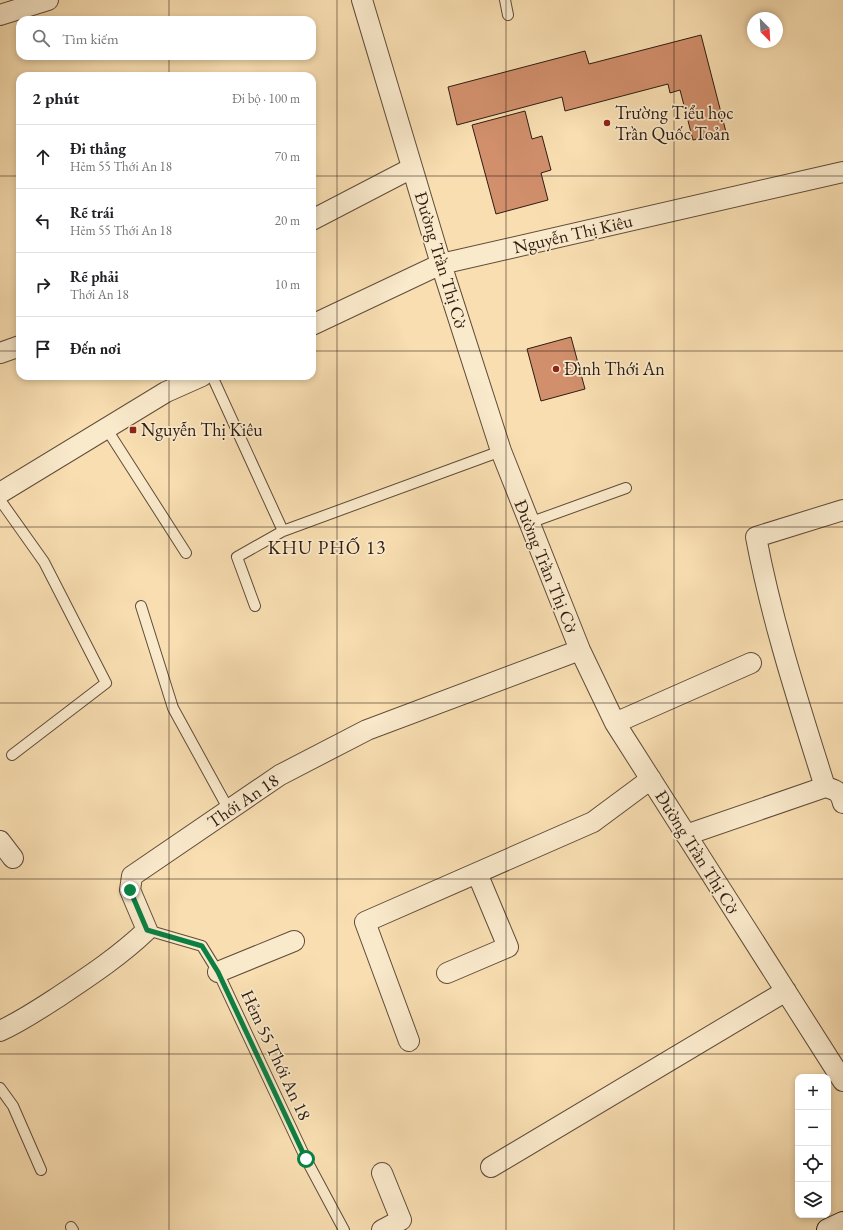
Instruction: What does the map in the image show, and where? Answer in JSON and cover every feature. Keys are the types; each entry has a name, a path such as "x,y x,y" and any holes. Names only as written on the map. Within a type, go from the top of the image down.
{"street":[{"path":"0,15 48,0"},
{"name":"Đường Trần Thị Cờ","path":"362,0 441,264 501,451 580,650 615,723 843,1081"},
{"path":"316,218 412,168"},
{"name":"Nguyễn Thị Kiêu","path":"316,323 441,264 843,172"},
{"path":"0,353 16,347"},
{"path":"0,494 166,392 193,380"},
{"path":"686,835 838,794 794,690 766,589 756,537 843,510"},
{"name":"Thới An 18","path":"147,930 130,890 132,876 280,775 367,730 580,650"},
{"path":"615,723 751,663"},
{"path":"409,1041 365,922 593,822 651,779"},
{"path":"0,841 14,858"},
{"path":"447,973 508,947 477,873"},
{"path":"0,1031 16,1024 86,978 127,949 147,930"},
{"path":"218,972 294,941"},
{"path":"490,1167 786,991"},
{"path":"382,1173 401,1220 382,1230"},
{"path":"828,1230 843,1223"}],"lane":[{"path":"505,0 508,15"},
{"path":"214,380 283,531"},
{"path":"106,428 186,552"},
{"path":"255,606 237,557 283,531 501,451"},
{"path":"529,523 626,488"},
{"path":"0,500 44,562 106,683 12,755"},
{"path":"141,606 173,708 230,810"},
{"name":"Hẻm 55 Thới An 18","path":"147,930 202,946 218,972 306,1159 344,1230"},
{"path":"0,1088 13,1106 41,1170"}],"building":[{"path":"701,35 726,132 693,140 680,90 670,93 668,84 565,111 562,97 457,125 448,87 585,51 589,64"},
{"path":"525,111 532,139 542,136 551,170 541,173 548,200 496,214 472,125"},
{"name":"Đình Thới An","path":"571,337 585,389 541,401 527,349"}],"place":[{"name":"Trường Tiểu học Trần Quốc Toản","path":"607,123"},
{"name":"Đình Thới An","path":"556,369"},
{"name":"Nguyễn Thị Kiêu","path":"133,430"}],"district":[{"name":"KHU PHỐ 13","path":"327,547"}],"route":[{"path":"130,890 147,930 202,946 218,972 306,1159"}]}
